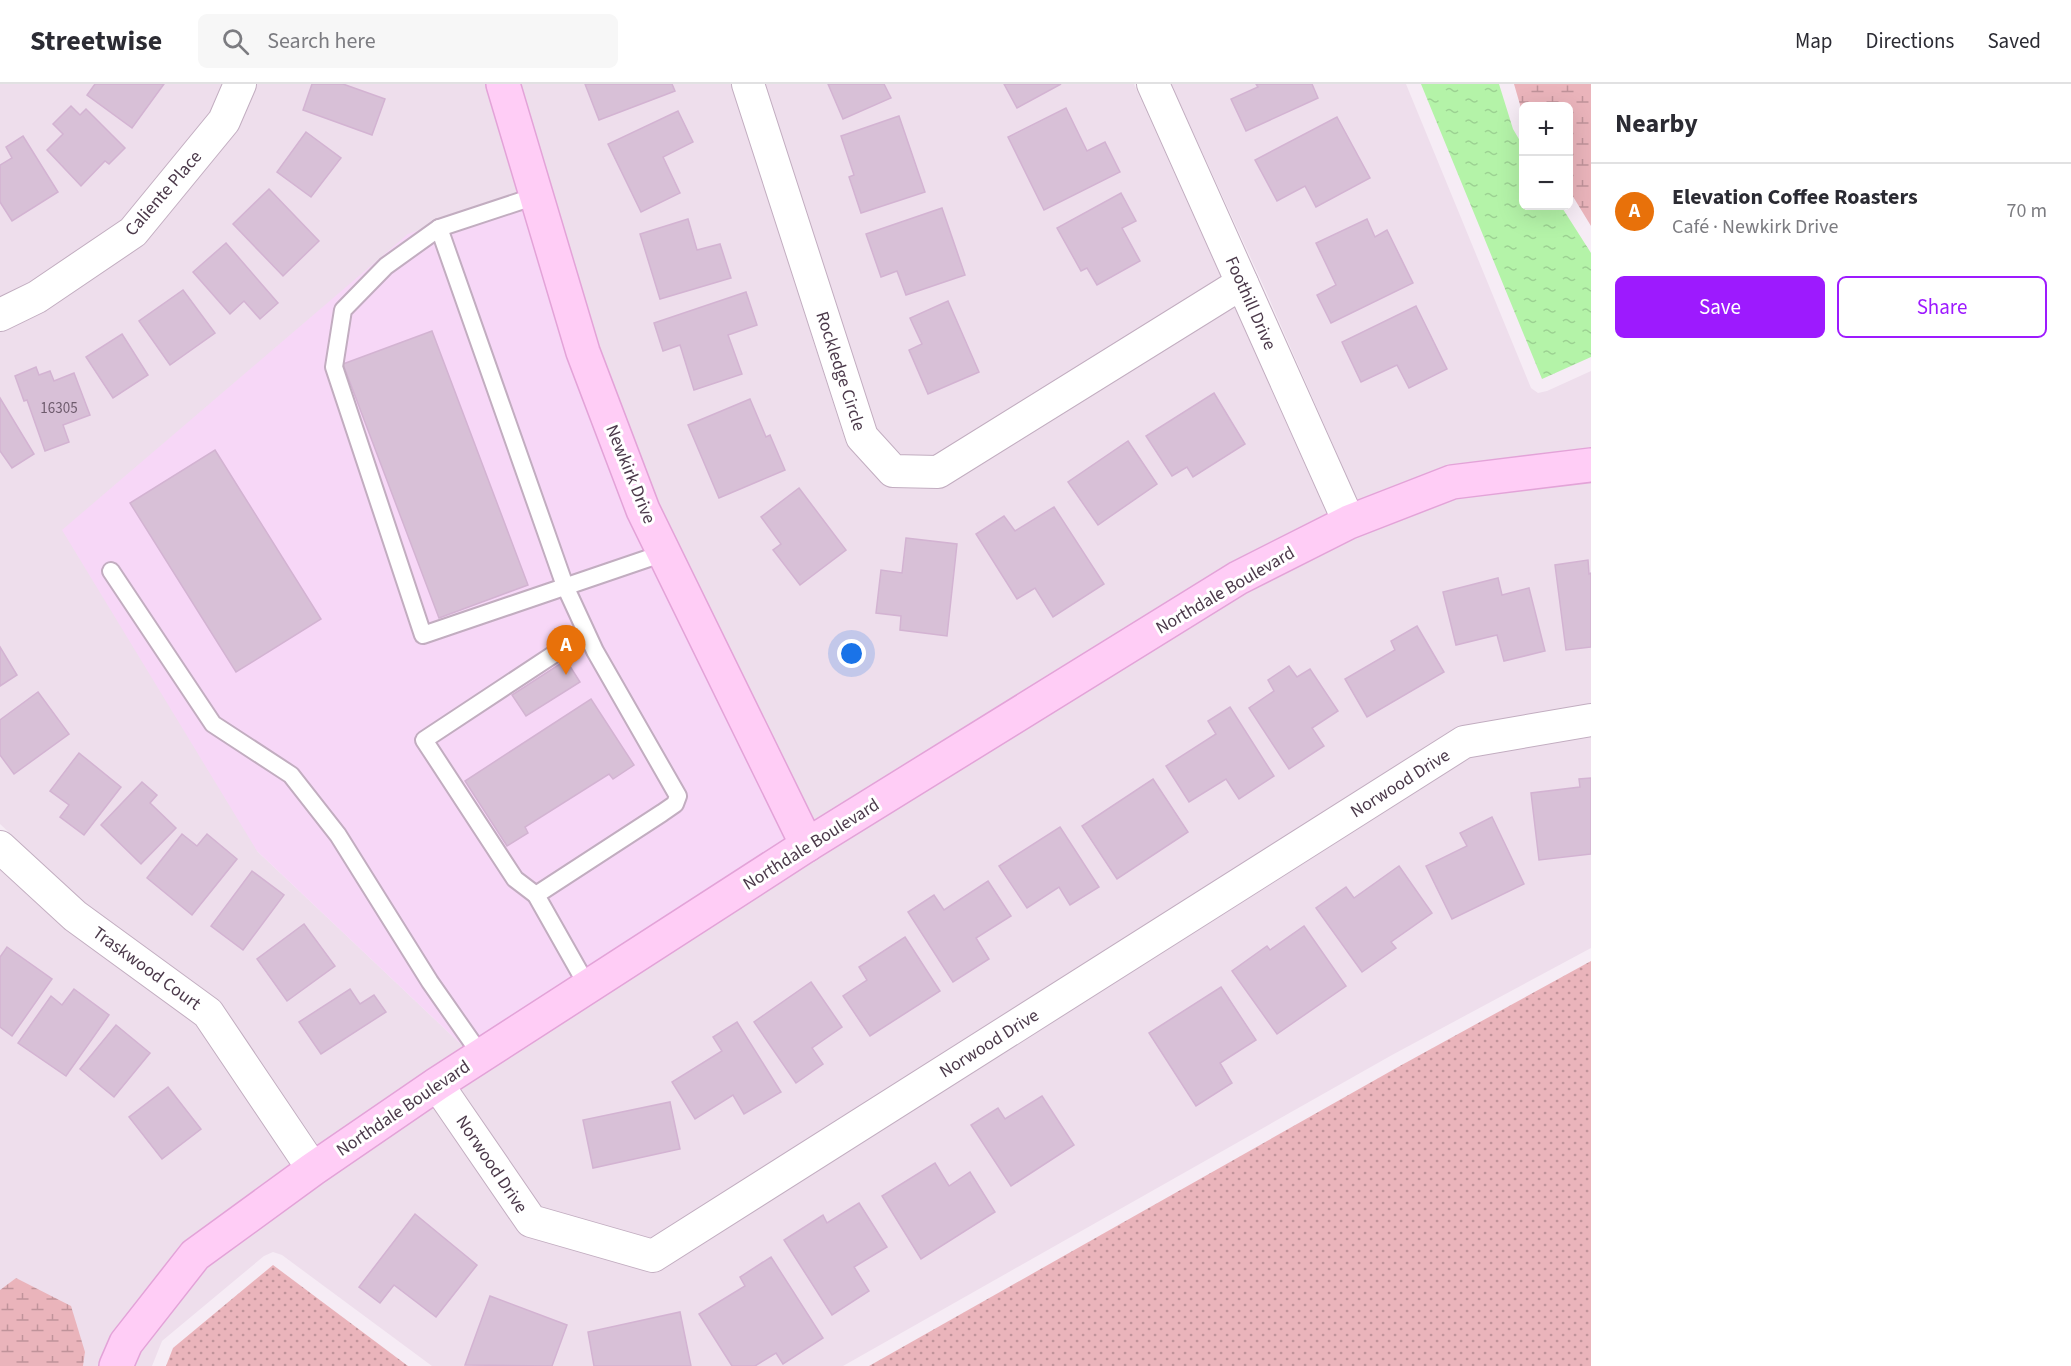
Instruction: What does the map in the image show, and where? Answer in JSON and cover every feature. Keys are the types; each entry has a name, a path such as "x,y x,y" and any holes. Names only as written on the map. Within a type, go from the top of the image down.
{"street":[{"name":"Caliente Place","path":"0,315 37,297 133,232 224,121 240,84"},
{"name":"Newkirk Drive","path":"503,84 583,352 643,510 807,845"},
{"name":"Rockledge Circle","path":"748,84 862,437 893,471 938,472 1242,283"},
{"name":"Foothill Drive","path":"1153,84 1349,522"},
{"name":"Northdale Boulevard","path":"116,1366 126,1343 195,1255 313,1168 481,1055 807,845 1238,578 1349,522 1452,482 1591,465"},
{"name":"Norwood Drive","path":"437,1084 531,1221 653,1256 1464,742 1591,720"},
{"name":"Traskwood Court","path":"0,847 75,916 208,1013 313,1168"}],"lane":[{"path":"536,196 440,228 386,266 343,310 334,367 423,635 664,553"},
{"path":"440,228 565,586 586,633 678,796 675,804 536,895"},
{"path":"111,571 213,724 291,776 338,835 430,982 481,1055"},
{"path":"586,633 424,740 515,879 536,895 588,987"}],"shaded area":[{"path":"0,84 223,84 210,114 123,221 30,284 0,298"},
{"path":"256,84 485,84 519,195 257,851 465,1048 319,1147 219,1000 86,904 0,824 0,332 43,311 239,125"},
{"path":"520,84 731,84 846,443 881,482 891,486 936,487 1234,306 1328,516 815,823 658,502 599,346"},
{"path":"765,84 1134,84 1222,279 935,456 902,455 876,428"},
{"path":"1171,84 1406,84 1531,388 1538,393 1547,391 1591,371 1591,450 1358,502 1264,287"},
{"path":"519,195 568,358 628,516 786,841 465,1048 257,851 62,530 408,234"},
{"path":"1591,481 1591,705 1463,727 652,1240 542,1208 460,1088 814,858 1245,591 1354,535 1455,497"},
{"path":"1591,735 1591,948 1392,1055 843,1366 432,1366 282,1255 273,1252 264,1256 162,1341 152,1366 133,1366 140,1349 206,1265 322,1181 432,1106 517,1230 524,1236 647,1271 661,1269 1469,757"},
{"path":"0,869 63,928 196,1024 291,1166 111,1338 99,1366 83,1366 85,1352 16,1278 0,1290"}],"green space":[{"path":"1514,84 1591,84 1591,226 1573,197 1573,102 1519,102"},
{"path":"1591,961 1591,1366 869,1366 1398,1067"},
{"path":"273,1265 408,1366 166,1366 173,1348"},
{"path":"16,1278 71,1306 85,1352 83,1366 0,1366 0,1290"}],"water":[{"path":"1421,84 1499,84 1513,129 1519,139 1519,210 1564,210 1591,253 1591,357 1542,379"}],"building":[{"path":"95,84 164,84 132,128 87,95"},
{"path":"312,84 343,84 385,99 372,135 303,110"},
{"path":"585,84 672,84 675,91 599,120"},
{"path":"828,84 884,84 891,98 843,119"},
{"path":"1004,84 1061,84 1017,108"},
{"path":"1256,84 1312,84 1318,98 1246,131 1231,99 1258,87"},
{"path":"71,106 80,115 86,109 125,148 109,164 105,161 81,186 47,150 63,134 53,124"},
{"path":"1066,108 1087,151 1105,142 1120,172 1044,210 1008,137"},
{"path":"678,111 693,142 663,157 680,193 641,212 608,144"},
{"path":"899,116 925,192 861,213 849,177 854,175 841,136"},
{"path":"1337,117 1370,178 1316,207 1305,186 1277,201 1255,160"},
{"path":"306,132 341,158 311,197 277,172"},
{"path":"23,136 58,192 12,221 0,202 0,165 12,158 6,147"},
{"path":"269,189 319,241 283,276 233,224"},
{"path":"1121,193 1136,221 1122,228 1140,261 1097,285 1087,268 1081,271 1057,228"},
{"path":"942,208 965,275 906,295 897,271 881,277 866,234"},
{"path":"688,219 697,250 720,244 731,278 660,299 640,234"},
{"path":"1367,219 1375,237 1387,230 1413,283 1331,323 1317,295 1336,285 1316,243"},
{"path":"226,243 278,303 260,319 244,301 230,314 193,272"},
{"path":"183,290 215,333 170,365 139,321"},
{"path":"746,292 757,325 728,335 742,374 694,390 680,345 663,351 654,323"},
{"path":"948,301 979,372 928,394 909,350 922,344 910,318"},
{"path":"1416,306 1447,369 1409,388 1397,365 1361,382 1342,342"},
{"path":"432,331 528,585 439,618 343,364"},
{"path":"122,334 148,375 113,398 86,357"},
{"path":"36,367 39,375 50,371 54,381 74,373 90,415 63,425 69,442 45,451 27,400 24,401 15,376"},
{"path":"1214,393 1245,444 1193,477 1187,467 1172,476 1146,436"},
{"path":"0,398 34,454 12,468 0,451"},
{"path":"750,399 766,437 770,435 785,470 719,498 688,425"},
{"path":"1128,441 1157,484 1098,525 1068,482"},
{"path":"215,450 321,619 236,672 130,503"},
{"path":"799,488 846,550 800,585 773,550 781,544 761,517"},
{"path":"1054,507 1104,584 1053,617 1035,588 1017,599 976,534 1004,516 1015,531"},
{"path":"906,538 957,544 947,636 900,630 901,616 876,613 881,570 902,573"},
{"path":"1588,560 1589,574 1591,573 1591,647 1566,650 1555,565"},
{"path":"1498,578 1502,595 1529,588 1545,651 1504,661 1497,635 1456,645 1443,592"},
{"path":"1417,626 1444,672 1367,717 1345,679 1395,650 1391,641"},
{"path":"0,647 17,675 0,686"},
{"path":"566,660 580,682 526,716 512,695"},
{"path":"1289,666 1297,677 1310,669 1338,711 1312,728 1324,746 1289,769 1249,708 1274,691 1268,680"},
{"path":"38,692 69,734 14,774 0,755 0,720"},
{"path":"591,699 634,765 613,779 609,774 525,827 528,833 507,846 465,781"},
{"path":"1230,707 1274,776 1239,799 1226,779 1189,802 1166,766 1216,734 1208,721"},
{"path":"79,753 121,787 84,835 60,817 69,805 50,791"},
{"path":"1591,778 1591,854 1539,860 1531,793 1580,787 1579,779"},
{"path":"1153,779 1188,832 1117,879 1082,826"},
{"path":"142,782 157,795 150,803 176,828 141,864 101,825"},
{"path":"1492,817 1524,884 1452,919 1426,866 1467,846 1460,833"},
{"path":"1060,827 1099,887 1070,905 1059,887 1027,908 999,866"},
{"path":"182,834 197,846 207,834 237,859 192,915 147,878"},
{"path":"1399,866 1432,913 1391,942 1396,948 1362,972 1316,908 1346,887 1354,898"},
{"path":"252,871 284,895 243,950 211,926"},
{"path":"988,881 1011,916 976,938 989,959 953,982 908,912 934,895 944,910"},
{"path":"304,924 335,966 287,1001 257,959"},
{"path":"1304,926 1346,986 1277,1034 1232,971 1267,946 1270,950"},
{"path":"905,937 940,991 870,1036 843,996 867,980 859,967"},
{"path":"7,947 52,979 12,1036 0,1027 0,957"},
{"path":"811,982 842,1027 812,1048 823,1064 796,1083 754,1022"},
{"path":"1221,987 1256,1040 1220,1063 1232,1083 1196,1106 1149,1033"},
{"path":"74,989 109,1015 66,1076 18,1043 51,996 62,1005"},
{"path":"350,989 360,1004 374,995 386,1012 321,1054 299,1022"},
{"path":"737,1022 781,1092 744,1114 733,1095 695,1119 672,1082 722,1051 713,1037"},
{"path":"116,1025 150,1053 114,1097 80,1069"},
{"path":"168,1087 201,1129 162,1159 129,1117"},
{"path":"1042,1096 1074,1145 1011,1186 971,1125 998,1108 1005,1119"},
{"path":"670,1102 680,1149 593,1168 583,1120"},
{"path":"935,1163 949,1186 970,1172 995,1212 921,1259 882,1196"},
{"path":"859,1203 887,1247 854,1267 869,1291 832,1315 784,1240 823,1215 827,1223"},
{"path":"415,1214 477,1265 436,1317 394,1285 380,1303 359,1287"},
{"path":"771,1257 823,1338 783,1364 776,1353 755,1366 732,1366 699,1314 745,1286 740,1277"},
{"path":"490,1296 567,1325 552,1366 465,1365"},
{"path":"680,1312 691,1366 594,1366 588,1332"}],"place":[{"name":"Elevation Coffee Roasters","path":"566,675"}]}
